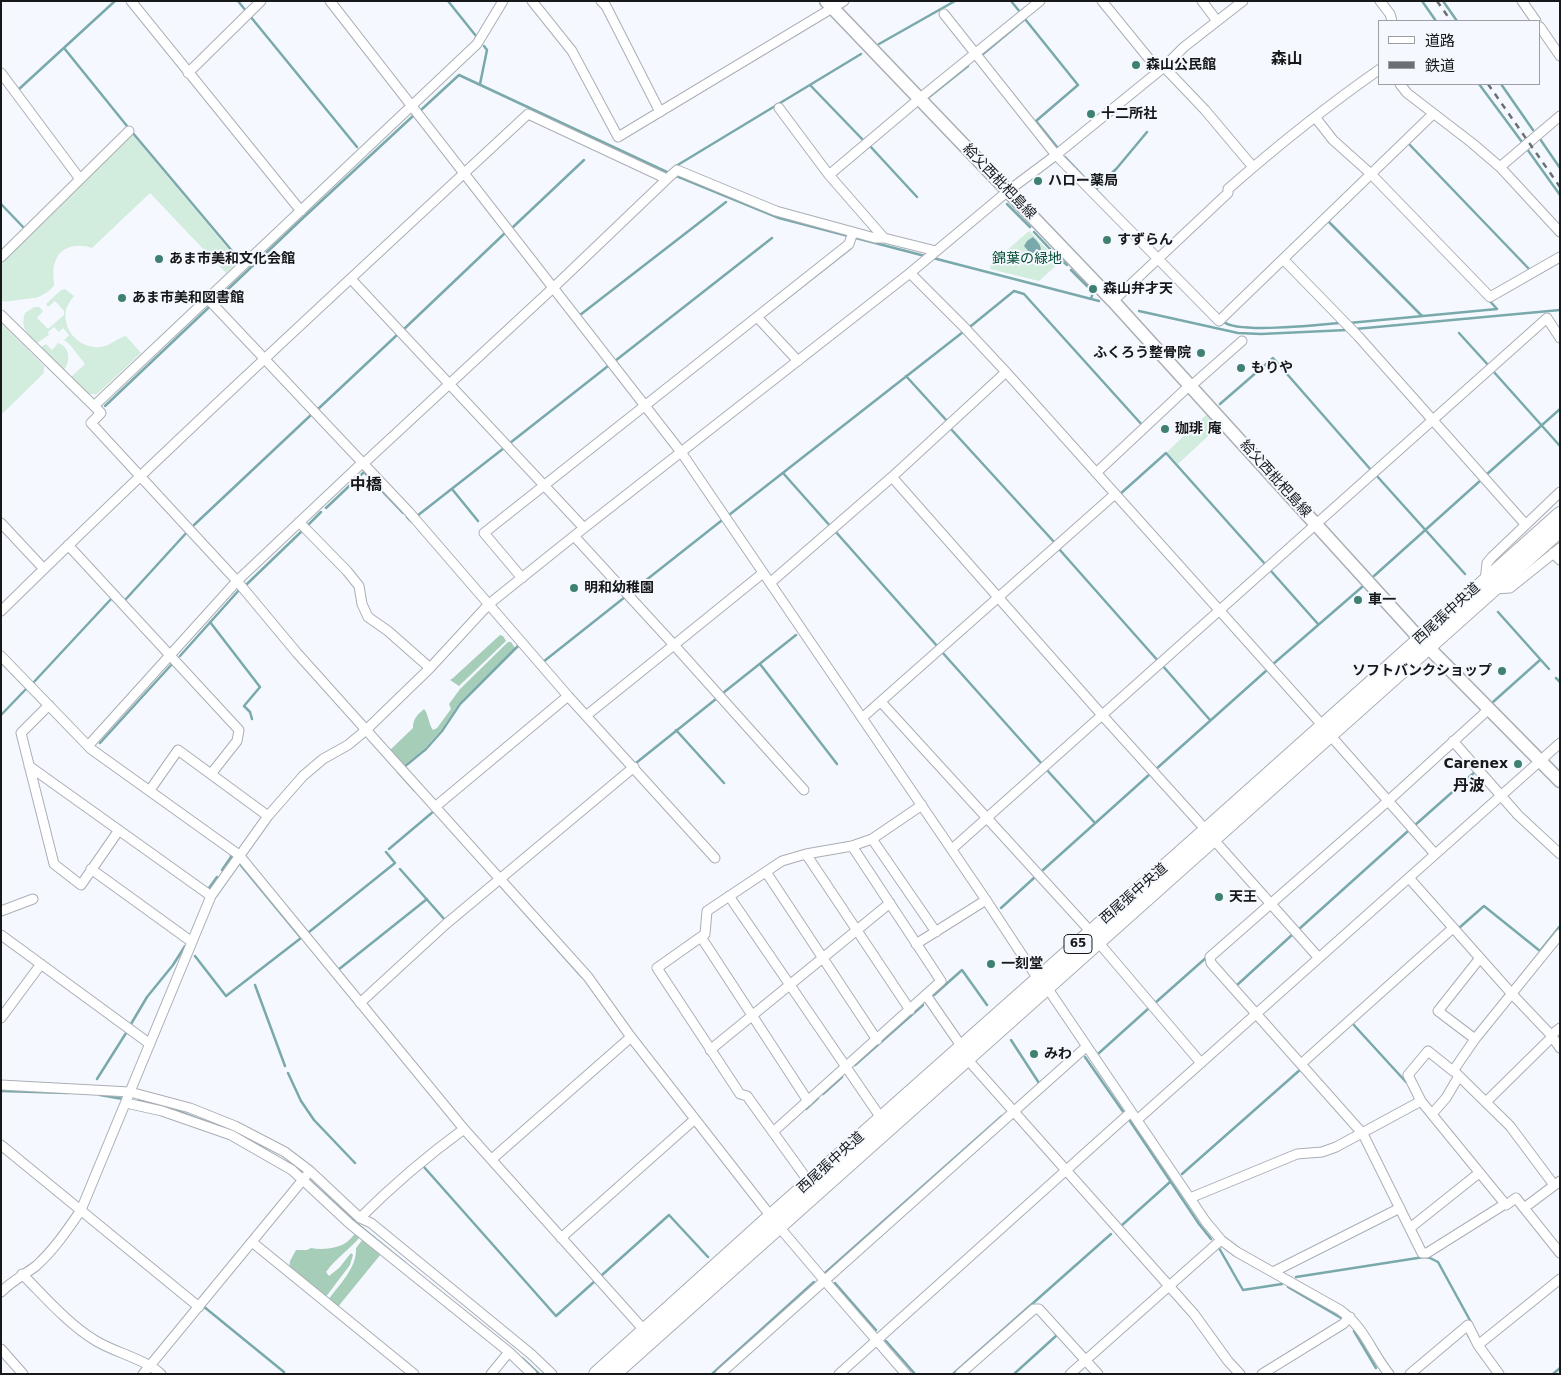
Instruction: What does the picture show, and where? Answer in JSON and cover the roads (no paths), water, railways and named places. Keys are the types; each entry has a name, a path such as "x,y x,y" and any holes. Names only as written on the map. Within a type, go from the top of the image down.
{"main road":[{"name":"給父西枇杷島線","path":"834,3 919,99 1113,301 1424,643 1560,781"},
{"name":"西尾張中央道","path":"596,1374 962,1047 1043,984 1095,938 1489,585 1560,514"},
{"name":"西尾張中央道","path":"1489,585 1560,530"},
{"name":"西尾張中央道","path":"614,1374 968,1060 1043,984"}],"street":[{"path":"131,1 301,211"},
{"path":"188,73 261,1"},
{"path":"330,1 681,452 1206,1222 1221,1240 1237,1252 1350,1317 1360,1327 1385,1372"},
{"path":"94,406 212,303 301,211 477,44 503,1"},
{"path":"532,1 572,51 613,144"},
{"path":"601,1 606,6 660,112"},
{"path":"829,174 1040,1"},
{"path":"1102,1 1161,69 1205,110 1253,166"},
{"path":"1202,1 1218,21"},
{"path":"1,1292 10,1282 35,1266 47,1255 81,1210 211,896 268,816 303,776 323,759 348,745 366,730 430,668 489,604 910,273 1008,191 1056,156 1161,69 1184,47 1243,1"},
{"path":"1380,1 1390,14 1392,20"},
{"path":"1522,1 1535,20"},
{"path":"613,144 660,112 834,3"},
{"path":"944,14 1056,156 1219,321 1434,114"},
{"path":"1541,28 1560,56"},
{"path":"1113,301 1228,193 1228,189 1253,166 1378,70"},
{"path":"1,73 80,179"},
{"path":"1401,85 1500,167 1560,232"},
{"path":"779,108 829,174 884,238"},
{"path":"1,611 265,359 528,114 613,144 668,178"},
{"path":"1500,167 1560,116"},
{"path":"1315,117 1333,140 1371,174 1490,297 1560,258"},
{"path":"1,257 129,131"},
{"path":"88,746 238,581 362,463 553,288 676,170 776,211 852,236 884,238 935,252"},
{"path":"522,578 484,533 757,317 852,236"},
{"path":"1283,259 1358,336 1526,525"},
{"path":"910,273 964,326 1006,372 1435,854"},
{"path":"351,279 584,528"},
{"path":"212,303 409,512 568,696 715,858"},
{"path":"1,315 102,413 91,423 238,581 297,653 588,978 631,1037 780,1228 906,1374"},
{"path":"757,317 798,361"},
{"path":"952,849 1547,318 1560,338"},
{"path":"1096,473 1242,341"},
{"path":"770,583 892,477 1006,372"},
{"path":"892,477 1319,958"},
{"path":"1560,492 1487,563 1489,585 1510,588 1556,550 1560,560"},
{"path":"862,718 1115,494"},
{"path":"299,522 347,571 359,586 362,604 368,617 388,631 430,668"},
{"path":"1,523 44,569"},
{"path":"574,536 804,790"},
{"path":"68,545 239,730 238,741 211,774"},
{"path":"586,715 763,574"},
{"path":"1,656 88,746 239,855 464,1129 644,1330"},
{"path":"435,807 568,696"},
{"path":"881,702 1095,938 1201,1063"},
{"path":"49,706 21,733 54,864 80,885 119,830"},
{"path":"1489,709 1388,801 1210,957 1211,963 1363,1134 1422,1253 1427,1253 1516,1198 1560,1253"},
{"path":"1454,741 1518,815 1560,854"},
{"path":"838,1374 1066,1170 1201,1063 1560,743"},
{"path":"150,790 178,750 268,816"},
{"path":"29,766 211,896"},
{"path":"360,1003 499,879 634,767"},
{"path":"809,1182 747,1096 740,1094 657,968 705,934 706,911 782,861 806,854 852,846 872,839 922,805"},
{"path":"872,839 936,932"},
{"path":"773,1132 941,981 852,846"},
{"path":"806,854 910,1010"},
{"path":"92,869 192,942"},
{"path":"766,872 877,1040"},
{"path":"1409,878 1552,1036 1560,1048"},
{"path":"729,896 881,1118"},
{"path":"1,911 33,899"},
{"path":"916,944 986,900"},
{"path":"710,1050 890,903"},
{"path":"1301,1064 1453,928"},
{"path":"1432,1114 1446,1098 1456,1073 1476,1039 1560,934"},
{"path":"1,935 150,1044"},
{"path":"701,937 808,1101"},
{"path":"1476,1039 1438,1011 1480,958"},
{"path":"1,1018 41,964"},
{"path":"926,995 962,1047"},
{"path":"1486,1102 1560,1028"},
{"path":"492,1159 631,1037"},
{"path":"720,1374 1086,1047"},
{"path":"1505,1204 1421,1101 1408,1075 1428,1051 1456,1073 1510,1126 1557,1183 1524,1208"},
{"path":"968,1060 1194,1314 1228,1361 1240,1374"},
{"path":"1,1085 130,1092 190,1108 235,1126 285,1152 310,1172 360,1218 371,1223 531,1354 552,1374"},
{"path":"1190,1198 1297,1154 1329,1150 1363,1134 1421,1101"},
{"path":"126,1103 162,1111 231,1135 284,1166 350,1224 509,1352 532,1374"},
{"path":"561,1238 695,1119"},
{"path":"360,1218 390,1188 418,1164 464,1129"},
{"path":"1,1145 199,1307"},
{"path":"147,1370 310,1172"},
{"path":"1410,1228 1479,1173"},
{"path":"1273,1272 1400,1208"},
{"path":"1070,1374 1221,1240"},
{"path":"252,1242 414,1374"},
{"path":"22,1274 80,1330 147,1370 161,1374"},
{"path":"1478,1345 1560,1279"},
{"path":"960,1374 1034,1308 1038,1308 1098,1374"},
{"path":"1262,1374 1343,1324 1350,1317"},
{"path":"1410,1374 1468,1325 1478,1345 1500,1374"},
{"path":"1,1349 23,1374"},
{"path":"491,1374 509,1352"}],"water":[{"path":"1033,237 1041,249 1035,255 1030,253 1024,246"}],"waterway":[{"path":"17,89 115,1"},
{"path":"238,1 246,11"},
{"path":"448,1 476,36"},
{"path":"879,44 955,1"},
{"path":"1011,1 1020,12"},
{"path":"1422,1 1435,20"},
{"path":"1443,1 1456,20"},
{"path":"250,16 357,147"},
{"path":"983,54 1025,19 1078,85 1036,121 1057,147"},
{"path":"480,84 487,50 484,46"},
{"path":"64,48 127,126"},
{"path":"676,166 861,54"},
{"path":"929,97 968,66"},
{"path":"421,110 459,75 669,173"},
{"path":"810,85 864,141"},
{"path":"1480,85 1522,142"},
{"path":"1502,85 1533,130"},
{"path":"105,406 413,116"},
{"path":"131,134 132,132 238,258"},
{"path":"1096,189 1117,168 1147,132"},
{"path":"1540,139 1560,168"},
{"path":"1408,143 1530,270"},
{"path":"869,145 917,197"},
{"path":"1527,149 1560,195"},
{"path":"1065,157 1105,199"},
{"path":"512,228 584,160"},
{"path":"674,175 779,218 925,256"},
{"path":"580,315 726,202"},
{"path":"1,204 24,228"},
{"path":"1007,204 1030,227"},
{"path":"1329,222 1422,316"},
{"path":"1034,232 1051,250"},
{"path":"403,330 505,233"},
{"path":"615,361 772,238"},
{"path":"763,317 851,248"},
{"path":"1056,255 1067,265"},
{"path":"933,258 1099,301"},
{"path":"1071,270 1093,292 1091,299"},
{"path":"1014,291 1024,294 1143,426"},
{"path":"971,326 1014,291"},
{"path":"1488,299 1497,309"},
{"path":"1349,323 1497,309"},
{"path":"1355,329 1560,310"},
{"path":"1139,311 1238,333 1261,334 1347,330"},
{"path":"1224,322 1232,326 1245,328 1297,327 1339,323"},
{"path":"729,515 963,332"},
{"path":"1459,333 1489,366"},
{"path":"317,410 398,334"},
{"path":"1220,404 1273,358 1371,470"},
{"path":"510,443 608,366"},
{"path":"1493,371 1560,446"},
{"path":"906,376 947,421"},
{"path":"1486,475 1560,409"},
{"path":"194,525 312,414"},
{"path":"950,428 1055,543"},
{"path":"417,516 504,448"},
{"path":"1119,495 1166,453 1265,564"},
{"path":"326,508 364,472 403,513"},
{"path":"783,473 831,527"},
{"path":"1376,475 1465,574"},
{"path":"1374,576 1481,480"},
{"path":"452,489 478,521"},
{"path":"308,525 321,512"},
{"path":"407,517 411,521"},
{"path":"631,592 721,521"},
{"path":"247,584 303,530"},
{"path":"126,599 188,531"},
{"path":"835,531 938,647"},
{"path":"1061,547 1059,549 1159,662"},
{"path":"1271,571 1318,624"},
{"path":"1272,665 1362,587"},
{"path":"180,656 240,589"},
{"path":"543,662 625,597"},
{"path":"33,683 112,598 113,600"},
{"path":"1498,612 1549,669"},
{"path":"210,622 260,687 244,706 250,712 252,719"},
{"path":"723,693 796,635"},
{"path":"404,767 426,749 442,731 460,704 520,646"},
{"path":"942,652 1042,764"},
{"path":"1493,702 1540,660"},
{"path":"100,743 173,663"},
{"path":"760,664 837,764"},
{"path":"1162,665 1210,720"},
{"path":"1155,770 1267,670"},
{"path":"1556,678 1560,682"},
{"path":"1,715 27,688"},
{"path":"636,763 716,699"},
{"path":"676,730 724,783"},
{"path":"1046,769 1095,823"},
{"path":"1414,826 1476,771"},
{"path":"398,772 415,791"},
{"path":"1043,870 1150,774"},
{"path":"389,849 434,811"},
{"path":"1298,930 1408,831"},
{"path":"309,932 395,863 386,852"},
{"path":"222,870 231,857 231,853"},
{"path":"195,956 226,996 301,938 239,863"},
{"path":"400,869 445,920 447,919"},
{"path":"209,888 217,877"},
{"path":"1001,908 1035,877"},
{"path":"500,885 582,977"},
{"path":"336,968 338,970 427,899"},
{"path":"1459,928 1484,906 1540,951 1560,926"},
{"path":"1236,986 1293,934"},
{"path":"131,1024 147,997 173,965 185,946"},
{"path":"1155,1003 1208,956"},
{"path":"934,995 962,970 987,1005"},
{"path":"255,985 285,1066"},
{"path":"855,1065 923,1005"},
{"path":"1099,1053 1149,1008"},
{"path":"1352,1023 1406,1082"},
{"path":"97,1079 126,1033"},
{"path":"1011,1040 1039,1083"},
{"path":"1085,1057 1124,1113"},
{"path":"1182,1174 1301,1069 1302,1071"},
{"path":"288,1073 301,1101 314,1120 355,1163"},
{"path":"823,1094 842,1077"},
{"path":"1,1091 67,1093"},
{"path":"100,1095 123,1099"},
{"path":"806,1109 818,1098"},
{"path":"138,1101 161,1105 223,1128"},
{"path":"825,1273 1002,1116"},
{"path":"1130,1121 1211,1239"},
{"path":"242,1136 291,1165"},
{"path":"424,1167 556,1316 595,1281"},
{"path":"308,1179 356,1223 405,1263"},
{"path":"1121,1226 1170,1182"},
{"path":"602,1275 669,1215 708,1257"},
{"path":"953,1374 1111,1234"},
{"path":"1219,1248 1243,1290 1282,1284"},
{"path":"1296,1277 1424,1257"},
{"path":"1425,1257 1438,1262 1472,1324"},
{"path":"712,1374 814,1282"},
{"path":"835,1283 876,1330"},
{"path":"1288,1287 1341,1318"},
{"path":"203,1306 284,1372"},
{"path":"1354,1331 1376,1368"},
{"path":"1014,1374 1057,1335 1055,1333"},
{"path":"1468,1335 1482,1357"},
{"path":"886,1341 915,1374"},
{"path":"522,1358 539,1374"},
{"path":"1553,1374 1560,1368"}],"railway":[{"path":"1437,1 1450,20"},
{"path":"1489,85 1560,187"}],"place":[{"name":"森山公民館","path":"1136,65"},
{"name":"十二所社","path":"1091,114"},
{"name":"ハロー薬局","path":"1038,181"},
{"name":"すずらん","path":"1107,240"},
{"name":"あま市美和文化会館","path":"159,259"},
{"name":"森山弁才天","path":"1093,289"},
{"name":"あま市美和図書館","path":"122,298"},
{"name":"ふくろう整骨院","path":"1201,353"},
{"name":"もりや","path":"1241,368"},
{"name":"珈琲 庵","path":"1165,429"},
{"name":"明和幼稚園","path":"574,588"},
{"name":"車一","path":"1358,600"},
{"name":"ソフトバンクショップ","path":"1502,671"},
{"name":"Carenex","path":"1518,764"},
{"name":"天王","path":"1219,897"},
{"name":"一刻堂","path":"991,964"},
{"name":"みわ","path":"1034,1054"}],"district":[{"name":"森山","path":"1287,60"},
{"name":"中橋","path":"366,486"},
{"name":"丹波","path":"1469,787"}],"park label":[{"name":"錦葉の緑地","path":"1027,259"}]}
